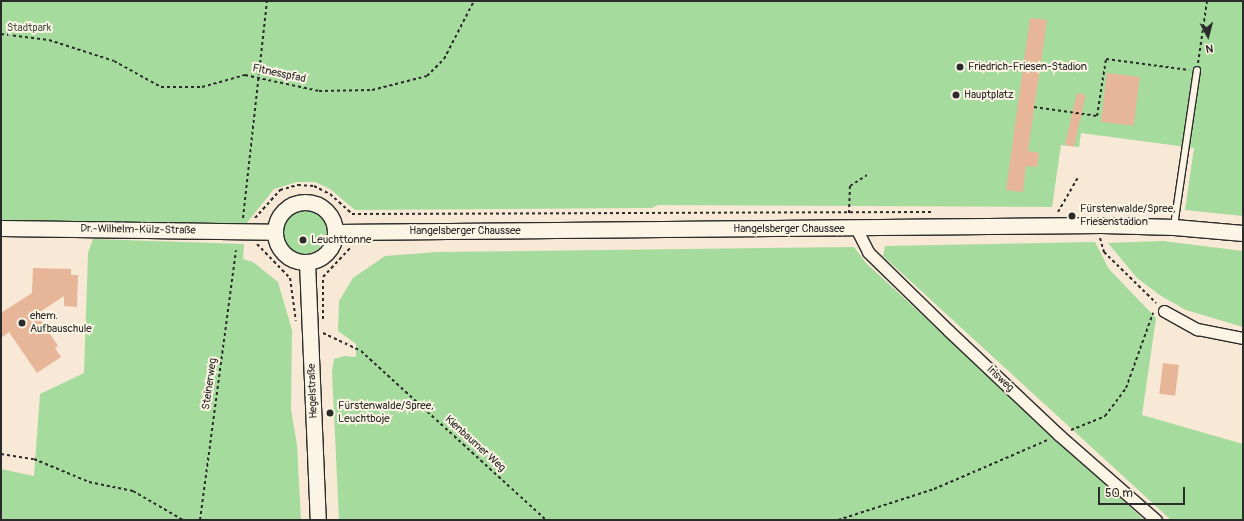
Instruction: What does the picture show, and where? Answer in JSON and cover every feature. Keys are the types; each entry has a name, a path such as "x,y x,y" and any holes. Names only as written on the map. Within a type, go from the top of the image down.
{"main road":[{"path":"301,202 311,202 328,213 335,232 328,250 322,257 307,262 286,255 279,248 274,232 277,219 283,211 301,202"},
{"name":"Hangelsberger Chaussee","path":"335,232 1096,225 1174,226 1243,233"},
{"name":"Dr.-Wilhelm-Külz-Straße","path":"1,228 274,232"},
{"name":"Hegelstraße","path":"307,262 315,326 318,520"}],"street":[{"name":"Irisweg","path":"856,228 868,252 1060,435 1156,520"},
{"path":"1160,307 1197,329 1243,338"}],"lane":[{"path":"1174,226 1197,71"}],"path":[{"path":"249,232 257,77 266,1"},
{"name":"Fitnesspfad","path":"1,34 49,40 114,61 161,87 202,87 245,75 327,91 372,90 427,76 444,59 474,1"},
{"path":"1034,107 1098,116 1106,59 1197,71 1207,1"},
{"path":"856,228 848,212 850,186 867,175"},
{"path":"1058,212 1078,178"},
{"path":"249,232 255,216 280,190 298,185 314,186 330,194 352,214 934,212"},
{"path":"1125,211 1176,210"},
{"path":"1050,212 1065,212"},
{"path":"315,326 324,319 323,277 352,245 352,214"},
{"path":"838,520 934,489 1105,416 1126,388 1160,307 1104,252 1096,225"},
{"name":"Kienbaumer Weg","path":"249,232 257,245 290,278 295,320 298,325 315,326 322,332 361,351 546,520"},
{"name":"Steinerweg","path":"200,520 236,250"},
{"path":"1,454 34,459 89,482 133,491 183,520"}],"green space":[{"name":"Stadtpark","path":"1,1 1243,1 1243,216 1185,210 1194,148 1081,133 1079,147 1061,145 1052,207 658,205 652,208 355,210 330,189 315,182 297,182 274,189 246,224 1,221"},
{"path":"304,208 317,212 323,218 327,231 323,244 317,250 304,254 291,250 285,244 281,231 285,218 291,212"},
{"path":"93,239 244,244 243,259 253,262 278,282 292,330 291,409 297,445 301,520 1,520 1,469 34,476 40,394 84,373 88,253"},
{"path":"1163,241 1243,251 1243,327 1186,310 1161,296 1137,278 1108,243"},
{"path":"1095,242 1109,269 1156,318 1142,415 1243,444 1243,520 1171,520 883,256 885,246"},
{"path":"854,247 866,263 1144,520 339,520 332,371 334,359 344,356 356,357 356,344 338,331 339,301 353,278 385,256 438,252"}],"building":[{"path":"1030,18 1047,20 1028,151 1039,153 1037,167 1026,166 1023,192 1006,190"},
{"path":"1107,73 1140,77 1134,126 1101,122"},
{"path":"1077,93 1086,95 1074,147 1065,145"},
{"name":"ehem. Aufbauschule","path":"33,268 71,269 71,275 78,275 77,307 64,306 64,296 37,314 58,346 55,348 61,357 37,373 9,332 1,338 1,313 32,293"},
{"path":"1163,363 1179,365 1175,396 1159,394"}],"place":[{"name":"Friedrich-Friesen-Stadion","path":"960,67"},
{"name":"Hauptplatz","path":"956,95"},
{"name":"Fürstenwalde/Spree, Friesenstadion","path":"1072,216"},
{"name":"Leuchttonne","path":"303,240"},
{"name":"ehem. Aufbauschule","path":"22,323"},
{"name":"Fürstenwalde/Spree, Leuchtboje","path":"330,413"}]}
